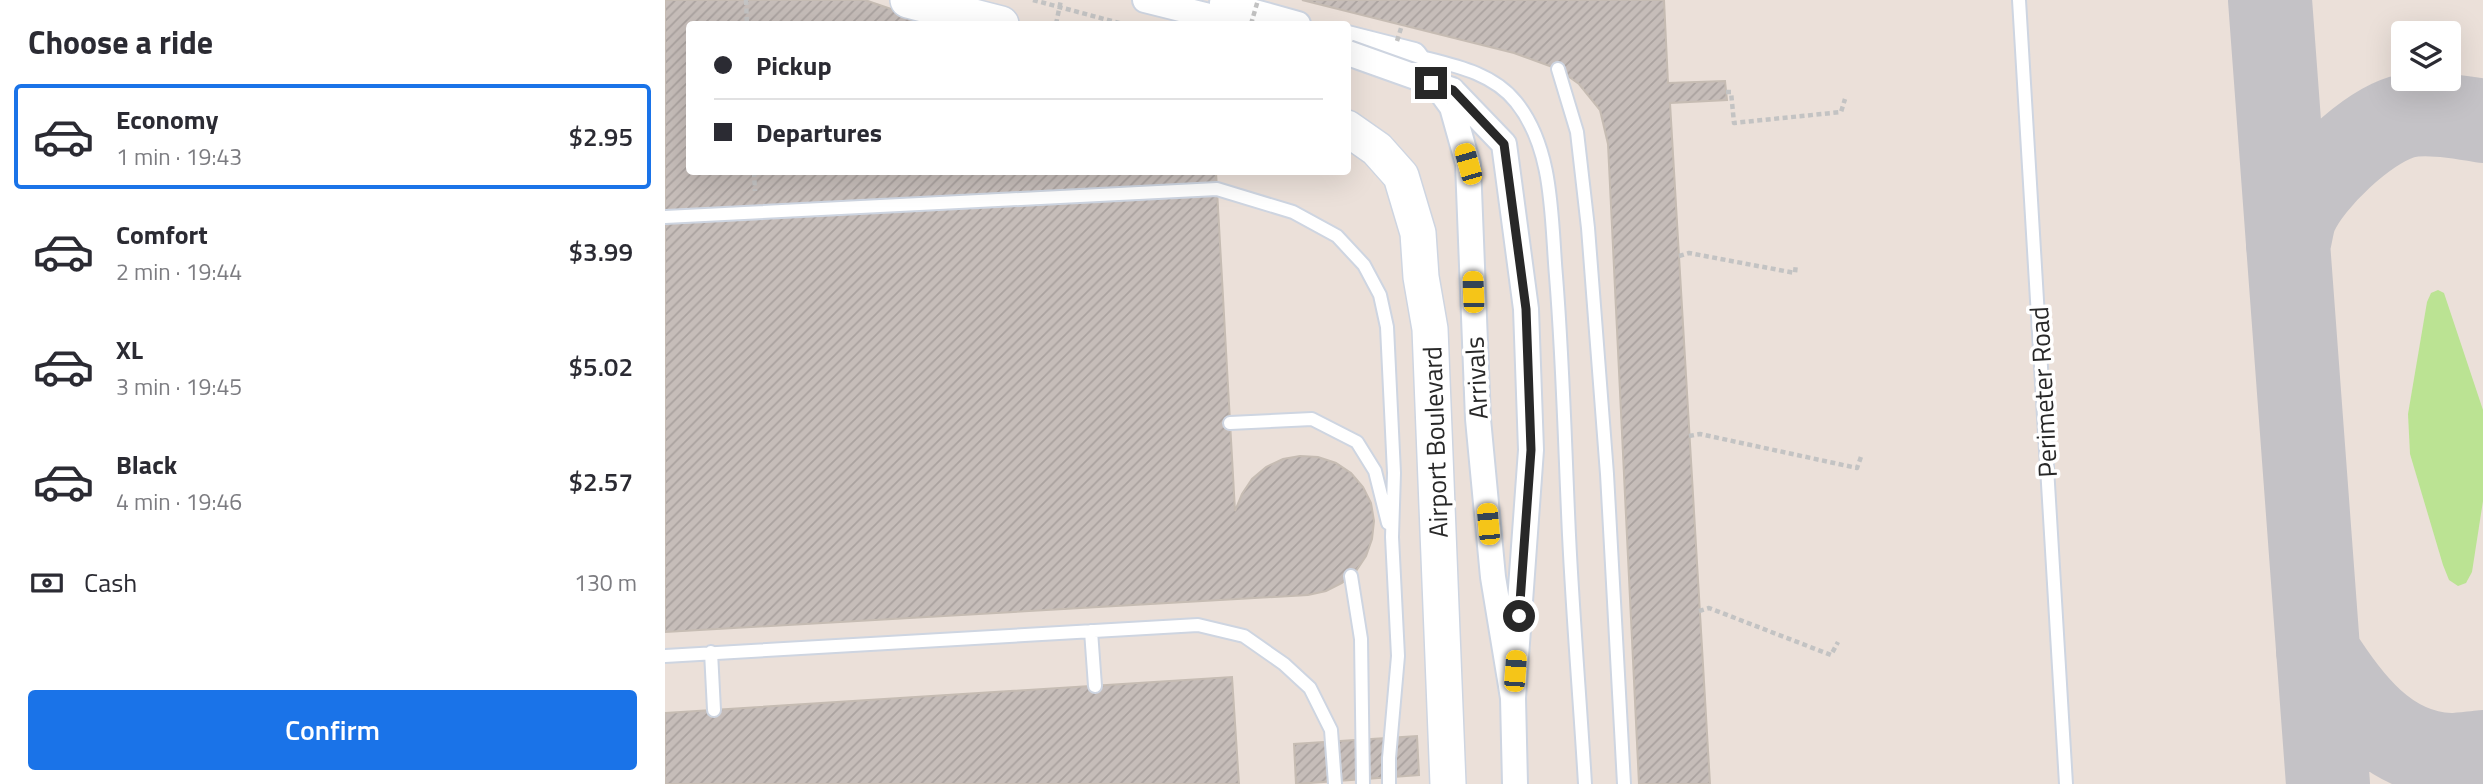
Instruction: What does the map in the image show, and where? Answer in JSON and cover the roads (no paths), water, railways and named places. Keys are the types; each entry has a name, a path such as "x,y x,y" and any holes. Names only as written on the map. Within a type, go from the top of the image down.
{"main road":[{"path":"908,0 989,21"},
{"name":"Airport Boulevard","path":"1351,131 1377,149 1401,176 1418,233 1421,277 1430,329 1448,784"}],"street":[{"path":"1145,0 1229,21"},
{"path":"1212,0 1287,21"},
{"path":"1351,39 1414,55"},
{"path":"1351,54 1453,90 1504,144 1526,309 1531,450 1513,698 1515,784"},
{"name":"Arrivals","path":"1414,55 1452,107 1468,164 1478,419 1493,577 1513,698"}],"lane":[{"name":"Perimeter Road","path":"2019,0 2066,784"},
{"path":"1414,55 1485,76 1516,102 1536,137 1541,154 1549,191 1561,342 1569,536 1585,784"},
{"path":"1558,69 1577,132 1588,228 1607,474 1623,784"},
{"path":"665,217 1217,189 1293,212 1336,236 1364,265 1380,295 1387,327 1394,473 1392,537 1398,656 1389,784"},
{"path":"1230,423 1312,419 1357,442 1375,471 1392,537"},
{"path":"1351,576 1361,639 1363,784"},
{"path":"665,656 1198,625 1244,636 1284,664 1310,688 1331,730 1335,784"},
{"path":"1091,631 1095,686"},
{"path":"711,652 714,710"}]}
